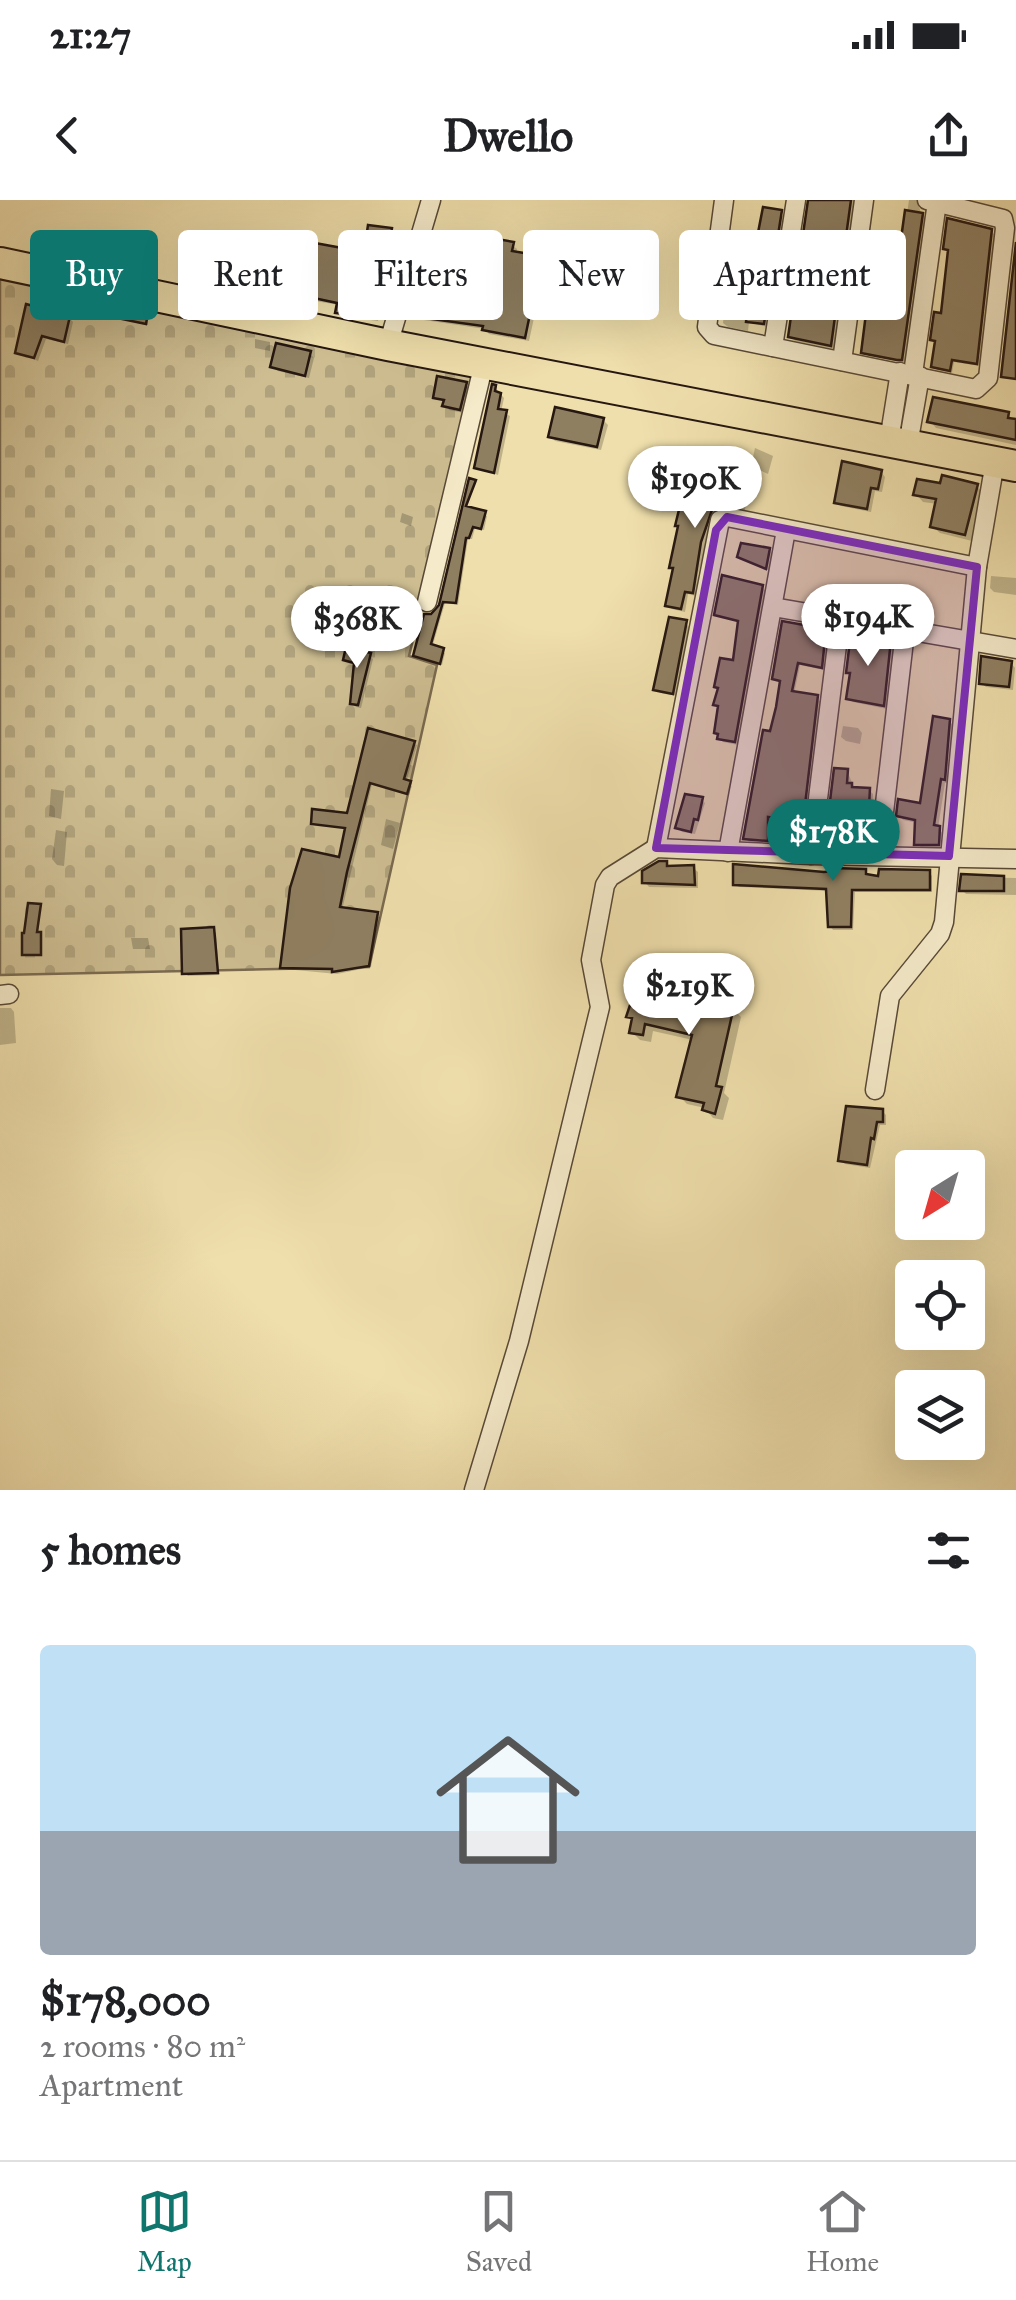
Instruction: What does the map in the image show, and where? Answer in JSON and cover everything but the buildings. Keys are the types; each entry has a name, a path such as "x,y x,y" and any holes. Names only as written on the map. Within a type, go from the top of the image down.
{"main road":[{"path":"0,263 388,345 1006,464"}],"street":[{"path":"388,345 431,200"},
{"path":"724,200 707,327 722,338 911,374 976,389 988,378 1003,219 942,202 911,374 898,443"},
{"path":"773,348 796,200"},
{"path":"842,361 864,200"},
{"path":"427,602 484,363"},
{"path":"875,1090 890,996 940,934 944,922 976,566 1006,464"},
{"path":"656,848 720,520 726,517 976,566"},
{"path":"728,852 786,530"},
{"path":"774,607 1016,649"},
{"path":"811,856 840,621"},
{"path":"879,856 905,632"},
{"path":"474,1490 518,1342 600,1006 591,960 610,877 656,848 811,856 1016,859"}],"highlighted area":[{"path":"727,517 977,567 949,856 656,848 716,530"}],"green space":[{"path":"0,279 30,283 30,320 158,320 158,308 178,313 178,320 212,320 478,377 409,656 437,665 369,967 0,975"}]}
